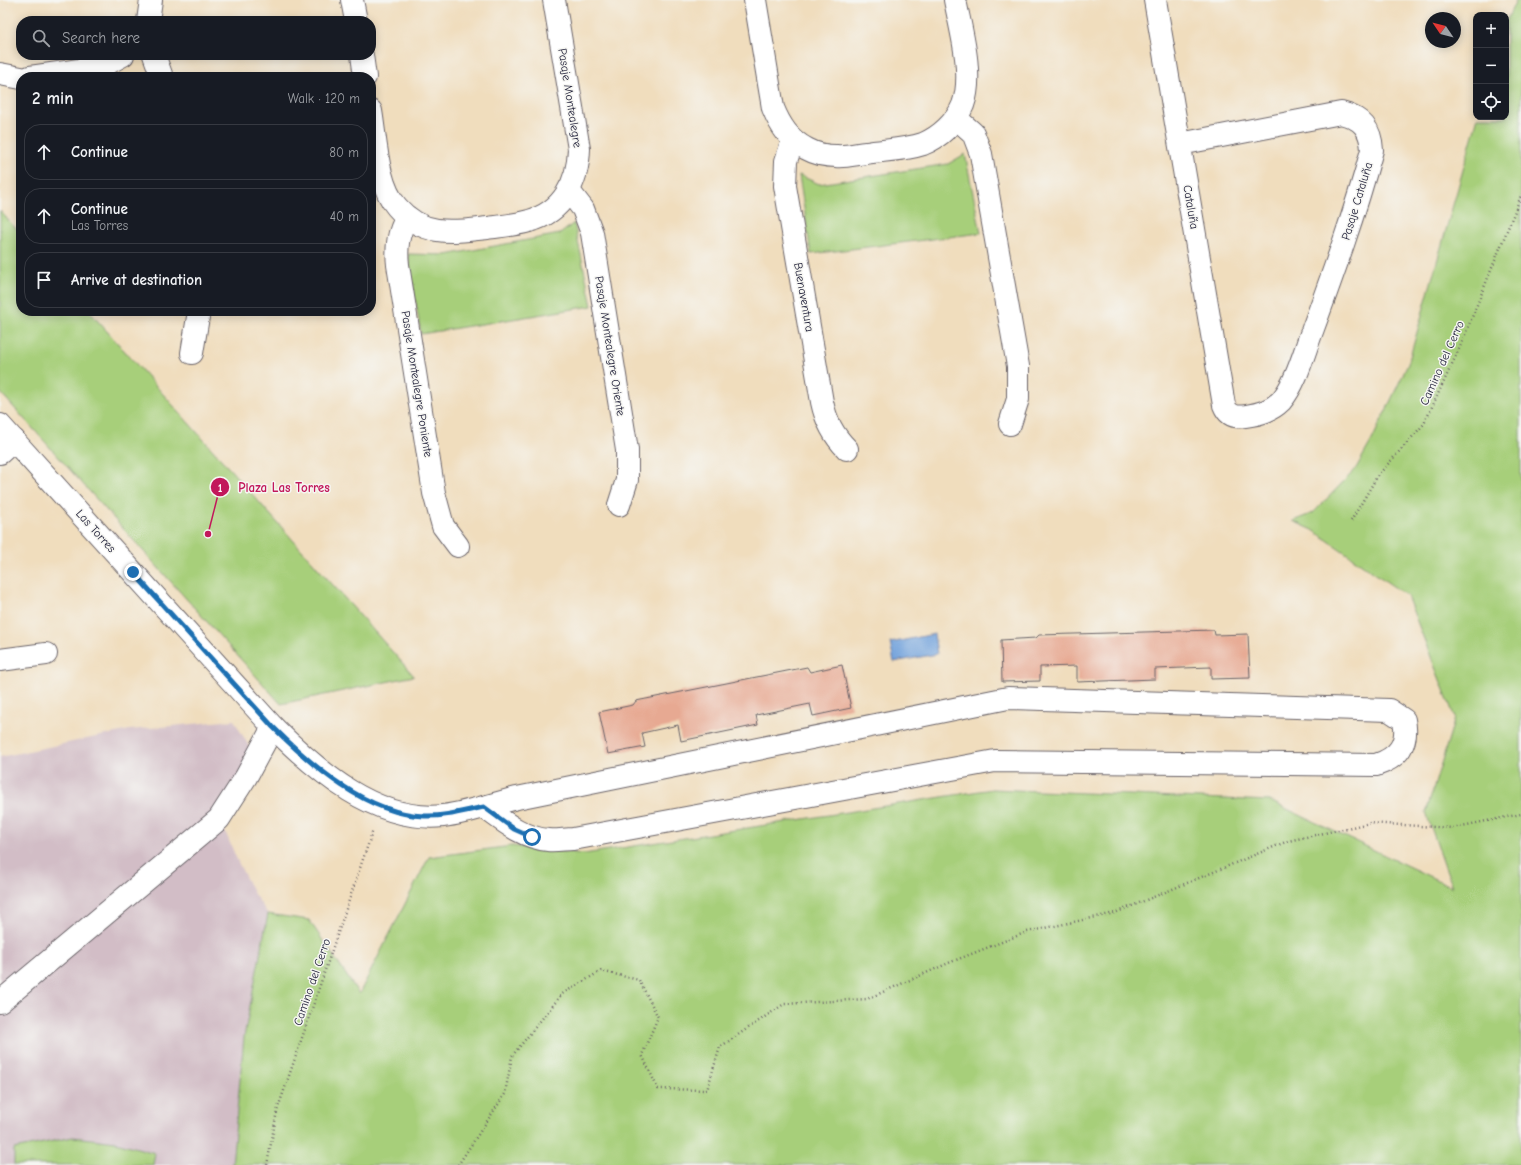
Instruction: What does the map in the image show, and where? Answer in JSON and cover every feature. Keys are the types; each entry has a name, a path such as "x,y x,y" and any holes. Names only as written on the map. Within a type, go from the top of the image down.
{"street":[{"path":"149,16 151,0"},
{"path":"352,0 355,16"},
{"name":"Pasaje Montealegre","path":"376,141 382,177 387,192 396,206 407,217 421,226 452,232 528,222 552,210 569,191 576,178 579,164 579,149 554,0"},
{"path":"755,0 773,108 784,131 793,140 806,149 822,155 838,156 923,144 936,137 956,118 965,98 968,77 955,0"},
{"name":"Cataluña","path":"1155,0 1224,405 1229,414"},
{"path":"66,72 101,67 114,60"},
{"path":"156,60 160,72"},
{"path":"363,60 364,72"},
{"path":"0,74 16,77"},
{"name":"Pasaje Cataluña","path":"1180,144 1341,113 1360,120 1367,128 1371,138 1372,150 1345,241 1295,377 1281,401 1266,412 1240,417 1229,414"},
{"path":"956,118 973,134 978,144 983,162 1018,366 1018,399 1010,424"},
{"name":"Buenaventura","path":"793,140 786,161 785,186 819,387 825,418 832,432 847,449"},
{"name":"Pasaje Montealegre Oriente","path":"569,191 583,209 592,233 626,443 628,466 627,480 619,505"},
{"name":"Pasaje Montealegre Poniente","path":"407,217 398,238 396,252 398,265 434,493 443,526 458,546"},
{"path":"192,353 198,316"},
{"name":"Las Torres","path":"5,439 295,749 348,790 390,811 424,816 443,816 517,798 1008,698 1389,710 1398,714 1404,720 1406,729 1400,751 1390,761 1376,765 995,761 573,839 548,840 532,837 514,829 484,807"},
{"path":"0,660 46,654"},
{"path":"0,1002 219,819 246,777 273,727"}],"path":[{"name":"Camino del Cerro","path":"1351,520 1378,475 1424,424 1460,347 1521,196"},
{"name":"Camino del Cerro","path":"267,1165 276,1111 371,838 380,806"},
{"path":"458,1165 504,1094 512,1056 562,994 601,971 639,980 658,1017 642,1055 658,1089 708,1090 720,1048 784,1004 867,999 951,962 1026,932 1115,913 1288,841 1370,823 1452,828 1521,814"}],"shaded area":[{"path":"234,720 263,771 222,824 238,862 254,894 268,914 244,1037 232,1165 0,1165 0,757 130,730"}],"green space":[{"path":"1516,0 1521,0 1521,1165 232,1165 244,1037 268,914 309,920 359,994 429,857 512,846 584,854 992,789 1270,801 1452,887 1426,813 1455,718 1407,596 1313,530 1293,521 1313,513 1355,470 1372,440 1408,364 1477,120 1509,120 1509,15"},
{"path":"965,154 981,233 811,254 799,175 819,184 948,164"},
{"path":"0,211 16,229 16,316 93,316 414,676 281,704 0,392"},
{"path":"574,223 592,306 421,334 408,254 446,255 560,234"},
{"path":"73,1137 116,1142 155,1153 153,1165 14,1165 14,1149"}],"water":[{"path":"934,634 937,654 894,662 890,643"}],"building":[{"path":"1214,630 1215,635 1248,634 1250,678 1211,679 1211,667 1155,669 1155,679 1077,682 1077,666 1040,667 1040,681 1002,682 1001,640 1036,638 1039,635"},
{"path":"842,665 851,708 813,716 810,704 756,715 758,725 681,741 678,725 642,733 645,747 608,754 599,712 633,705 636,701 807,667 810,672"}],"place":[{"name":"Plaza Las Torres","path":"208,534"}],"route":[{"path":"133,572 273,727 295,749 348,790 390,811 424,816 443,816 484,807 514,829 532,837"}]}
